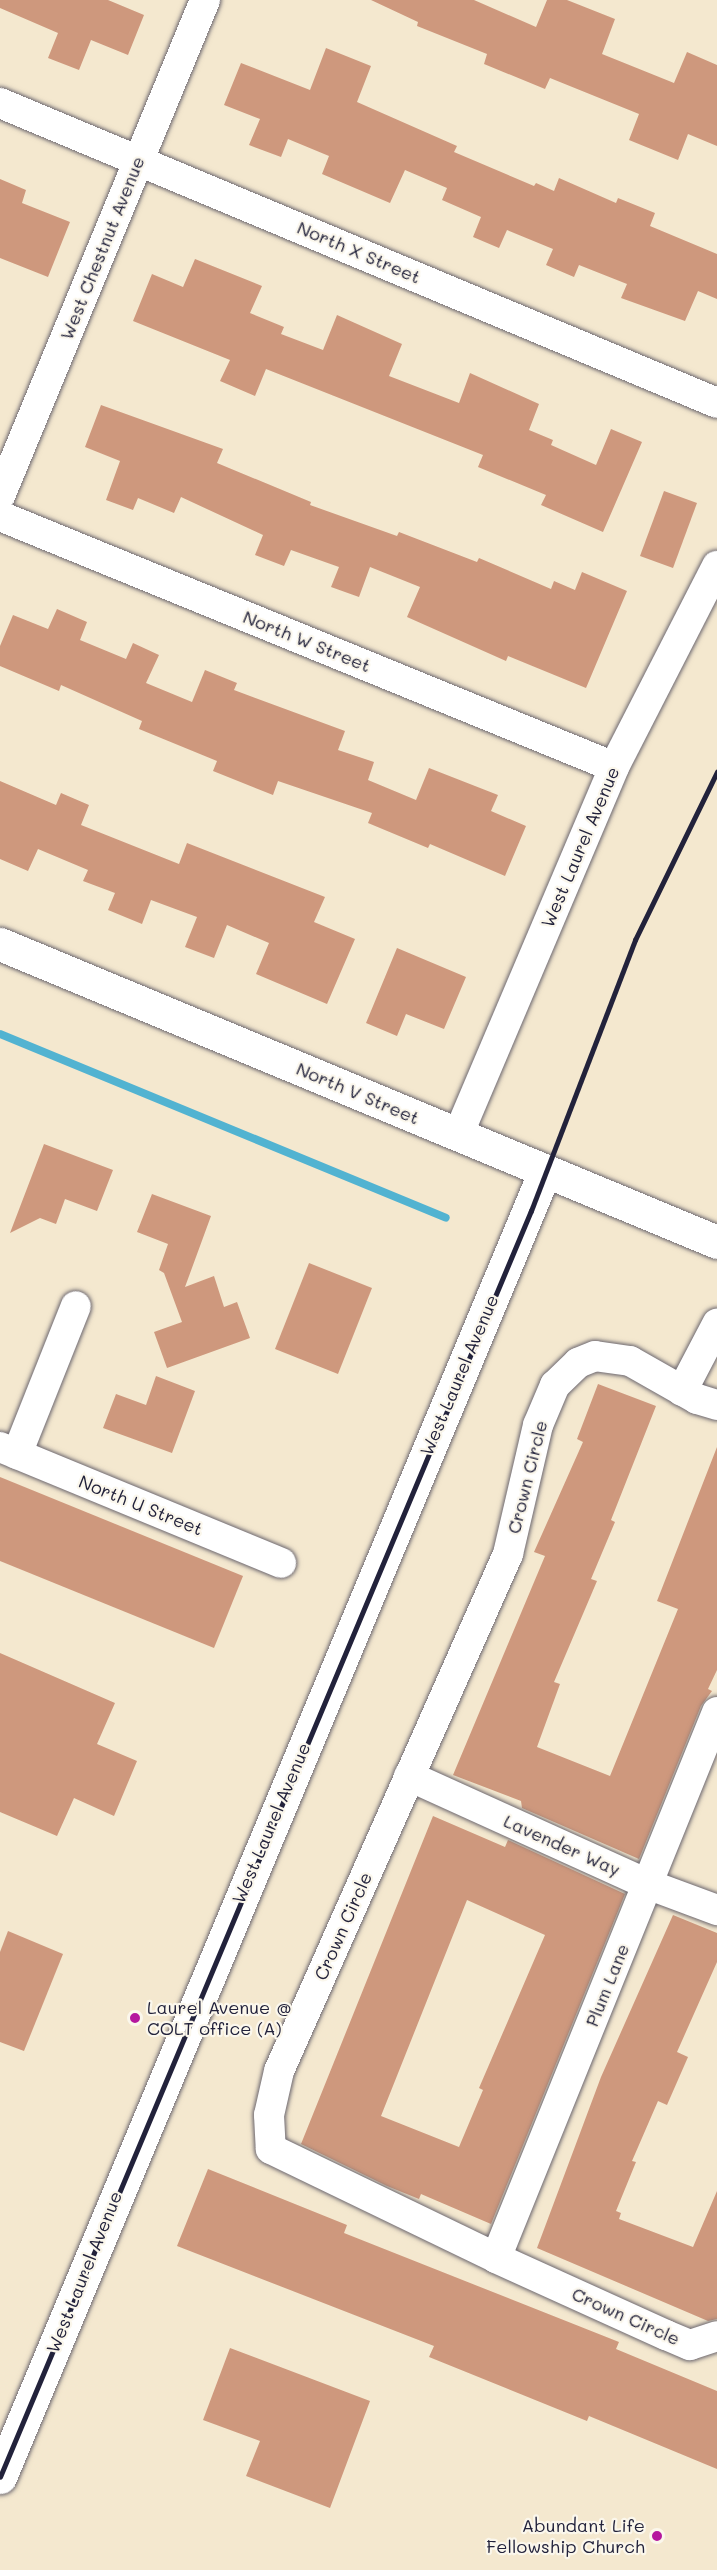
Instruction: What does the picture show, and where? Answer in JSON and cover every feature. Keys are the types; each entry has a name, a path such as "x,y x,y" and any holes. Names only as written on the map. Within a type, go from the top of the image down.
{"street":[{"name":"West Chestnut Avenue","path":"0,496 205,0"},
{"name":"North X Street","path":"0,103 139,159 717,403"},
{"name":"North W Street","path":"0,516 614,767"},
{"name":"West Laurel Avenue","path":"458,1135 614,767 717,566"},
{"name":"North V Street","path":"0,944 717,1242"},
{"name":"West Laurel Avenue","path":"0,2477 545,1171"},
{"path":"8,1450 76,1306"},
{"path":"682,1390 717,1324"},
{"name":"Crown Circle","path":"717,1405 682,1390 630,1361 595,1356 578,1363 555,1386 538,1425 508,1554 279,2071 269,2115 271,2149 496,2258 690,2345 717,2336"},
{"name":"North U Street","path":"8,1450 281,1563"},
{"name":"Plum Lane","path":"496,2258 717,1712"},
{"name":"Lavender Way","path":"409,1776 647,1884 717,1910"}],"building":[{"path":"0,0 108,0 144,15 128,55 91,40 79,70 48,58 58,33 0,8"},
{"path":"371,0 474,0 536,27 547,0 567,0 615,19 602,54 674,83 687,52 717,65 717,146 688,134 678,160 629,140 639,114 550,78 545,89 484,64 487,54 417,26 418,22"},
{"path":"326,48 371,66 357,102 457,146 454,152 534,186 536,183 554,191 559,178 616,203 618,198 655,213 650,226 717,254 717,299 698,291 685,321 621,298 627,284 579,265 574,277 546,265 553,249 507,230 499,248 473,237 481,217 442,200 447,188 405,170 390,203 322,174 329,156 288,139 281,157 249,145 260,119 224,105 241,63 310,90"},
{"path":"0,179 26,190 22,203 70,222 48,277 0,258"},
{"path":"195,259 262,286 250,313 284,327 281,334 323,350 337,315 402,344 389,376 459,403 470,373 539,404 529,430 553,440 551,445 596,465 611,429 642,442 603,532 541,505 546,495 478,467 483,455 266,369 255,396 220,381 230,360 133,321 152,274 183,287"},
{"path":"101,405 223,449 217,463 311,502 310,505 397,536 399,532 477,562 479,558 551,589 554,581 575,590 582,572 627,591 586,688 508,656 506,661 407,617 420,587 370,567 359,597 331,587 339,567 291,550 284,566 255,555 263,535 181,497 174,513 138,498 133,510 106,500 120,461 85,447"},
{"path":"664,491 697,503 673,568 640,556"},
{"path":"57,609 87,622 80,640 126,659 133,643 159,655 146,683 192,702 205,670 237,683 234,690 345,731 338,750 374,762 368,780 416,800 429,768 498,795 491,811 526,826 505,876 430,844 428,848 368,823 372,813 278,781 273,795 213,771 217,761 139,729 142,721 61,685 59,691 0,666 0,646 13,615 48,629"},
{"path":"0,781 56,805 61,793 89,805 81,825 179,864 187,843 325,897 314,922 355,939 327,1004 256,974 269,943 227,925 214,958 185,947 197,917 151,900 142,924 108,910 115,893 83,881 88,870 38,849 28,871 0,859"},
{"path":"397,948 466,977 444,1029 406,1014 397,1036 366,1023"},
{"path":"44,1144 113,1170 97,1211 65,1199 56,1224 40,1218 10,1233"},
{"path":"152,1194 211,1216 185,1287 214,1276 224,1307 237,1302 250,1338 167,1368 154,1332 182,1322 164,1273 159,1270 168,1244 137,1232"},
{"path":"309,1263 372,1288 338,1374 275,1349"},
{"path":"156,1376 195,1391 172,1453 103,1428 116,1394 146,1405"},
{"path":"598,1384 656,1406 611,1520 615,1522 591,1579 597,1581 554,1682 560,1684 537,1747 610,1776 678,1609 657,1601 717,1447 717,1670 708,1689 712,1691 701,1706 639,1859 522,1808 521,1801 453,1775 545,1556 534,1552 583,1442 577,1439"},
{"path":"0,1477 243,1576 214,1648 0,1561"},
{"path":"0,1653 115,1703 97,1744 137,1761 114,1816 74,1798 57,1836 0,1812"},
{"path":"433,1816 505,1847 508,1840 625,1894 491,2224 421,2194 419,2199 387,2186 301,2144","holes":["467,1900 545,1935 479,2088 483,2090 459,2147 381,2116"]},
{"path":"673,1915 717,1933 717,1962 677,2052 688,2057 667,2105 658,2101 632,2161 636,2162 616,2211 621,2213 619,2219 693,2247 717,2191 717,2319 708,2321 537,2248 601,2077"},
{"path":"8,1931 63,1954 24,2051 0,2042 0,1952"},
{"path":"208,2169 347,2225 344,2233 619,2342 616,2349 717,2391 717,2469 589,2416 587,2421 429,2357 434,2346 177,2246"},
{"path":"230,2348 370,2401 330,2508 246,2476 260,2441 203,2420"}],"waterway":[{"path":"0,1034 446,1218"}],"railway":[{"path":"0,2477 531,1211 635,940 717,772"}],"place":[{"name":"Laurel Avenue @ COLT office (A)","path":"135,2018"},
{"name":"Abundant Life Fellowship Church","path":"657,2536"}]}
